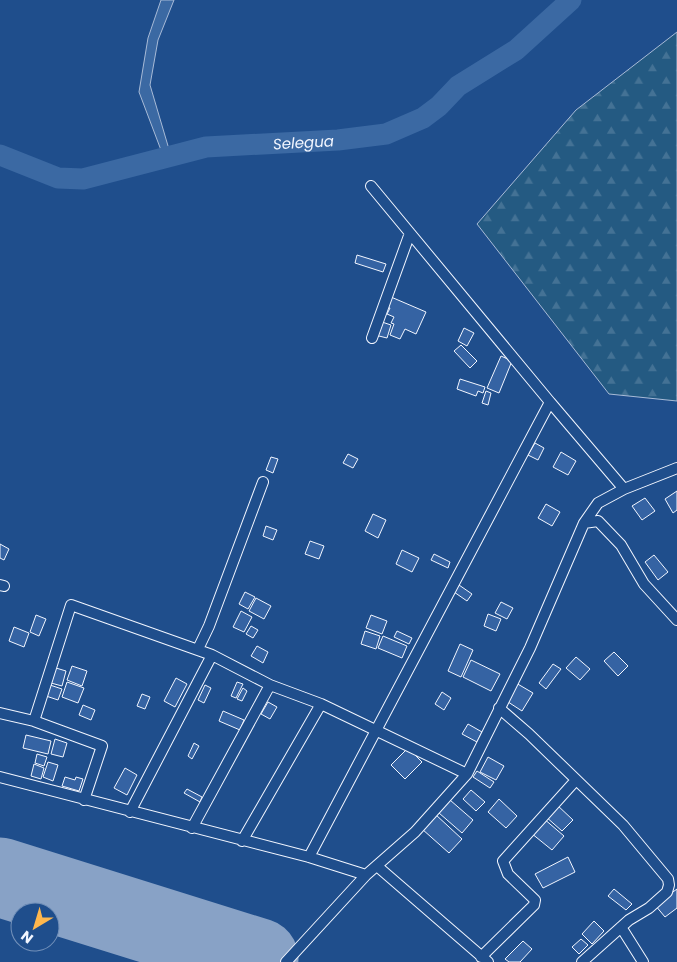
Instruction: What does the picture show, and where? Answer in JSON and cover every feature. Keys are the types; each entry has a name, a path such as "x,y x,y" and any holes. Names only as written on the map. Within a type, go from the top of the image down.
{"street":[{"path":"371,186 624,489"},
{"path":"372,338 410,233"},
{"path":"309,857 550,402"},
{"path":"286,962 366,875 414,832 467,774 498,708 530,648 584,523 598,503 624,489 677,468"},
{"path":"198,649 209,626 262,482"},
{"path":"584,523 598,521 608,530 621,546 644,584 677,620"},
{"path":"34,721 71,605 198,649 270,685 320,704 467,774"},
{"path":"130,812 212,655"},
{"path":"192,828 270,685"},
{"path":"242,840 320,704"},
{"path":"498,708 529,734 623,825 668,879 667,892"},
{"path":"0,713 34,721 102,746 84,800"},
{"path":"0,778 309,857 366,875"},
{"path":"377,866 484,960 534,905 535,900 508,874 503,861 576,780"},
{"path":"582,962 621,927 649,908 677,885"},
{"path":"621,927 643,962"}],"green space":[{"path":"677,32 677,401 609,394 477,224 576,110"}],"shaded area":[{"path":"161,0 174,0 158,40 150,85 171,156 164,158 139,92 148,38"}],"building":[{"path":"357,255 386,264 383,272 355,263"},
{"path":"391,297 426,312 416,334 405,329 400,339 390,335 394,324 391,323 394,317 387,314 390,308 387,307"},
{"path":"379,321 391,325 387,338 375,335"},
{"path":"464,328 474,333 467,346 458,341"},
{"path":"461,345 477,361 470,368 454,351"},
{"path":"501,356 512,361 499,393 487,388"},
{"path":"460,379 485,387 483,393 478,391 476,396 457,389"},
{"path":"486,391 491,393 488,405 482,403"},
{"path":"535,443 544,448 538,460 528,455"},
{"path":"561,452 576,461 568,475 553,467"},
{"path":"348,454 358,459 353,468 343,463"},
{"path":"271,457 278,459 273,473 266,470"},
{"path":"677,491 677,510 673,513 665,499"},
{"path":"645,498 655,511 642,520 632,506"},
{"path":"546,504 560,512 552,526 538,518"},
{"path":"373,514 386,520 378,538 365,531"},
{"path":"266,526 277,530 273,540 263,536"},
{"path":"310,541 324,546 319,559 305,554"},
{"path":"0,544 9,549 4,560 0,558"},
{"path":"402,550 419,558 412,572 396,564"},
{"path":"434,554 450,562 448,568 431,560"},
{"path":"654,555 668,572 658,580 645,562"},
{"path":"459,585 472,594 467,601 454,592"},
{"path":"245,592 255,597 248,609 239,604"},
{"path":"256,598 271,606 264,619 249,611"},
{"path":"501,602 513,608 507,619 495,613"},
{"path":"241,611 252,617 244,632 233,627"},
{"path":"488,614 501,619 496,631 484,626"},
{"path":"36,615 46,619 39,636 30,632"},
{"path":"371,615 387,621 382,634 366,628"},
{"path":"251,626 258,630 253,638 246,634"},
{"path":"14,627 29,633 24,647 9,641"},
{"path":"365,631 380,636 376,649 361,644"},
{"path":"397,631 412,638 409,644 394,637"},
{"path":"383,636 407,646 402,658 378,648"},
{"path":"460,644 473,650 461,677 448,671"},
{"path":"257,646 268,652 263,663 251,656"},
{"path":"614,652 628,666 618,676 604,661"},
{"path":"576,657 590,669 580,680 566,668"},
{"path":"471,660 500,674 491,691 463,677"},
{"path":"553,664 561,669 546,689 539,683"},
{"path":"72,666 87,671 82,686 67,680"},
{"path":"56,668 66,671 62,686 51,683"},
{"path":"176,678 187,684 175,707 164,701"},
{"path":"67,682 84,688 78,703 62,697"},
{"path":"237,682 243,684 236,698 231,696"},
{"path":"516,683 533,693 522,711 505,700"},
{"path":"50,685 62,689 58,700 46,696"},
{"path":"205,685 211,688 204,703 198,700"},
{"path":"243,688 247,691 242,701 237,699"},
{"path":"442,692 451,698 444,710 435,704"},
{"path":"142,694 150,697 145,709 137,706"},
{"path":"268,702 277,707 270,719 261,714"},
{"path":"83,705 95,710 91,720 79,715"},
{"path":"223,711 244,720 240,730 219,721"},
{"path":"468,724 482,732 477,742 462,734"},
{"path":"26,735 51,741 48,754 23,748"},
{"path":"55,739 67,743 63,757 51,754"},
{"path":"194,743 199,746 192,759 188,756"},
{"path":"408,748 422,762 405,779 391,765"},
{"path":"37,754 47,757 44,766 35,763"},
{"path":"488,757 504,766 496,780 480,772"},
{"path":"48,762 58,765 53,781 43,777"},
{"path":"34,764 44,768 41,779 31,776"},
{"path":"125,768 137,775 127,795 114,788"},
{"path":"477,771 494,782 490,788 473,777"},
{"path":"65,777 75,780 76,777 83,779 79,791 62,786"},
{"path":"187,789 202,797 200,802 184,793"},
{"path":"471,790 485,802 476,811 463,799"},
{"path":"499,799 517,816 506,828 488,812"},
{"path":"450,800 473,820 462,833 439,813"},
{"path":"556,804 573,820 562,831 545,816"},
{"path":"435,814 462,839 449,853 422,829"},
{"path":"543,818 564,836 552,850 531,833"},
{"path":"568,857 575,872 543,888 535,874"},
{"path":"614,889 632,904 626,910 608,896"},
{"path":"677,889 677,908 665,917 655,905"},
{"path":"594,921 604,931 592,944 582,934"},
{"path":"581,939 588,945 579,954 572,947"},
{"path":"523,941 532,949 520,962 509,962 505,959"}],"waterway":[{"name":"Selegua","path":"0,155 58,178 83,179 206,147 338,140 386,134 423,118 439,106 458,86 516,50 571,0"}],"runway":[{"path":"0,877 259,958"}]}
